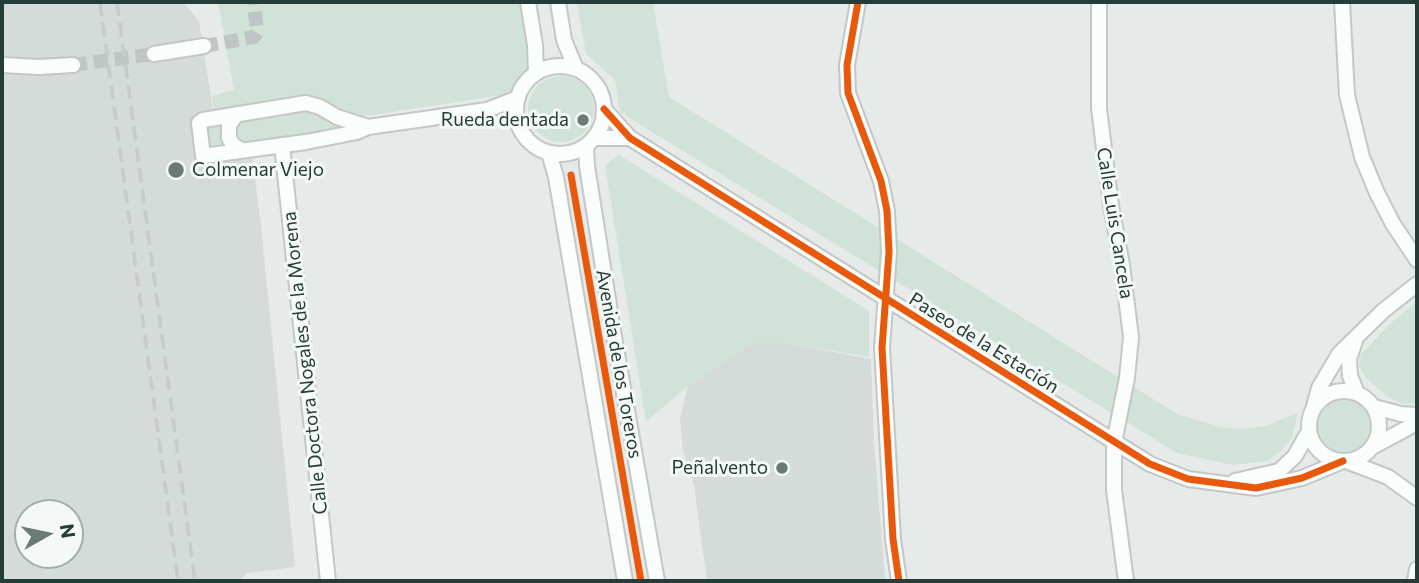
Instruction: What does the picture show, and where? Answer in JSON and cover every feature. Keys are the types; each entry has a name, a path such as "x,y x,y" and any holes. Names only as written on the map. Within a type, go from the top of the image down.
{"street":[{"path":"528,2 535,45 536,73"},
{"path":"558,2 564,40 576,69"},
{"path":"858,2 847,65 848,93 881,181 887,211 889,252 882,348 893,539 899,581"},
{"name":"Calle Luis Cancela","path":"1099,2 1099,108 1131,337 1127,378 1114,443 1114,490 1126,581"},
{"path":"1346,3 1347,95 1362,157 1393,224 1417,260"},
{"path":"154,54 205,46"},
{"path":"2,65 73,65"},
{"path":"590,142 603,119 602,96 596,84 576,69 559,66 536,73 522,88 518,98 517,118 531,144 549,153 564,154 590,142 630,138"},
{"path":"369,127 342,119 306,103 203,120 199,123 203,156 487,110 518,98"},
{"name":"Paseo de la Estación","path":"604,109 630,138 1150,464 1188,479 1256,488 1302,478 1344,461"},
{"path":"487,110 517,118"},
{"path":"237,114 229,125 229,138 233,145 241,150"},
{"name":"Avenida de los Toreros","path":"590,142 587,166 657,581"},
{"name":"Calle Doctora Nogales de la Morena","path":"282,145 328,581"},
{"name":"Avenida de los Toreros","path":"549,153 556,177 625,581"},
{"path":"1417,284 1383,311 1339,354 1319,388 1310,417 1309,431 1314,444 1327,457 1388,477 1417,498"},
{"path":"1357,337 1349,359 1350,376 1357,393 1374,407 1417,415"},
{"path":"1314,408 1320,400 1338,391 1357,393"},
{"path":"1371,448 1377,440 1379,423 1374,407"},
{"path":"1344,461 1355,459 1417,423"},
{"name":"Paseo de la Estación","path":"1217,484 1279,471 1295,456 1309,431"},
{"path":"1371,448 1388,477"},
{"path":"1415,581 1417,569"}],"shaded area":[{"name":"Colmenar Viejo","path":"2,2 183,2 199,21 218,143 250,139 295,567 247,573 239,581 2,581"},
{"name":"Peñalvento","path":"752,343 786,343 871,359 874,442 885,581 707,581 694,485 683,451 680,418 688,386"}],"green space":[{"path":"218,2 521,2 530,65 512,92 503,95 373,115 352,116 322,100 305,96 214,111 212,96 234,90"},
{"path":"577,2 653,2 669,97 1177,414 1220,427 1240,429 1267,426 1298,412 1292,438 1281,451 1267,461 1233,465 1177,453 620,112 615,80 586,54"},
{"path":"554,76 568,76 580,81 589,90 594,109 592,122 585,133 568,142 554,142 542,137 533,128 528,116 528,102 533,90 542,81"},
{"path":"279,111 313,113 353,128 209,150 207,134 215,123"},
{"path":"619,155 869,311 869,357 786,343 752,343 688,386 646,422 605,165"},
{"path":"1417,302 1417,403 1404,404 1388,397 1366,378 1359,366 1361,354 1393,321"},
{"path":"1345,399 1364,407 1372,426 1364,445 1345,453 1326,445 1318,426 1326,407"}],"tunnel":[{"path":"204,46 254,37 257,32 254,2"},
{"path":"73,65 154,54"}],"railway":[{"path":"100,2 178,581"},
{"path":"117,2 195,581"}],"cycle path":[{"path":"858,2 847,65 848,93 881,181 887,211 889,252 882,348 893,539 899,581"},
{"path":"604,109 630,138 1150,464 1188,479 1256,488 1302,478 1343,461"},
{"path":"571,175 641,581"}],"place":[{"name":"Rueda dentada","path":"583,120"},
{"name":"Colmenar Viejo","path":"176,170"},
{"name":"Peñalvento","path":"782,468"}]}
